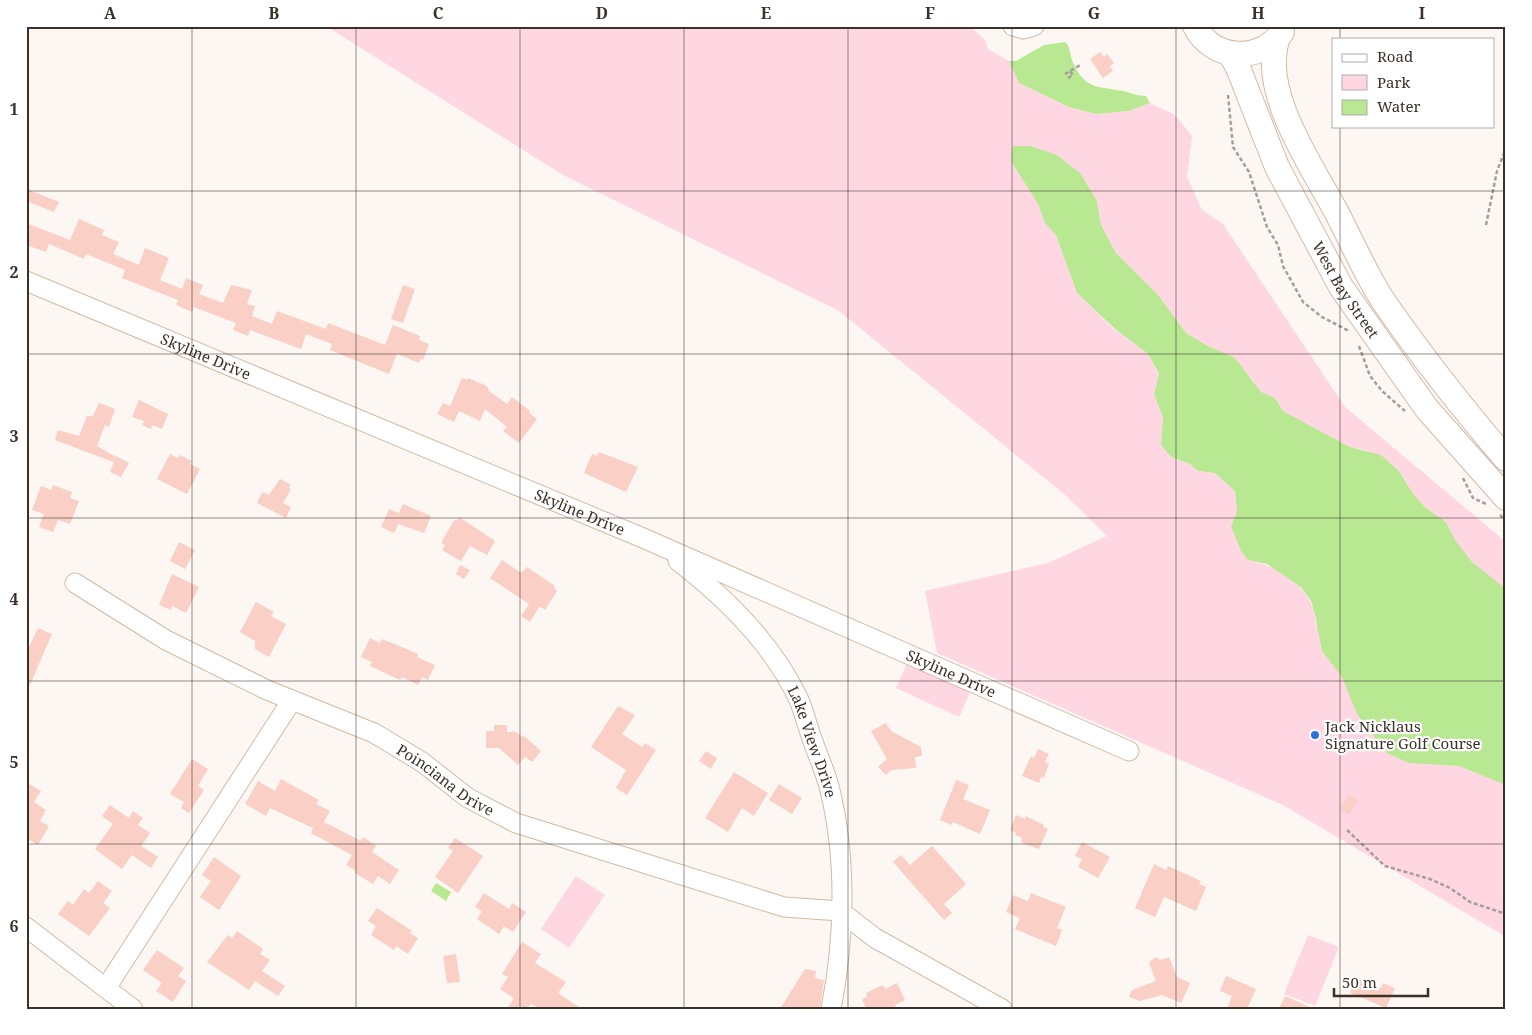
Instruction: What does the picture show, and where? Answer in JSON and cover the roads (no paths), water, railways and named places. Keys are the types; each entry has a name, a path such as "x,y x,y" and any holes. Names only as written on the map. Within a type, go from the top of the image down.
{"main road":[{"path":"1194,28 1215,48 1230,54 1255,52 1281,33"},
{"name":"West Bay Street","path":"1281,33 1274,49 1274,69 1285,111 1308,162 1338,214 1366,272 1403,329 1506,459"},
{"name":"West Bay Street","path":"1230,54 1239,70 1277,167 1341,287 1427,409 1506,498"}],"street":[{"path":"1013,26 1024,29 1034,26"},
{"name":"Skyline Drive","path":"26,281 644,538 1129,751"},
{"name":"Lake View Drive","path":"644,538 676,560 728,603 776,662 799,700 828,786 839,852 840,944 831,1009"},
{"name":"Poinciana Drive","path":"75,583 166,640 292,700 374,733 422,762 468,798 516,823 784,908 840,911"},
{"path":"106,988 292,700"},
{"path":"840,911 874,938 1002,1009"},
{"path":"26,927 133,1009"}],"water":[{"path":"1065,42 1078,72 1088,82 1099,87 1146,96 1150,103 1129,111 1096,114 1069,107 1019,83 1009,61 1016,61 1044,45"},
{"path":"1013,146 1031,146 1057,155 1081,174 1097,201 1101,225 1116,253 1158,295 1186,333 1206,345 1235,358 1261,392 1275,398 1283,411 1350,447 1381,455 1399,471 1413,494 1426,508 1446,522 1455,540 1472,562 1506,589 1506,785 1459,766 1409,763 1387,753 1357,714 1342,677 1322,651 1311,601 1301,587 1267,564 1248,560 1241,551 1231,526 1237,512 1235,491 1215,473 1198,471 1190,464 1171,457 1161,445 1163,417 1154,395 1159,374 1148,354 1115,329 1077,293 1056,235 1045,223 1038,204 1011,161"},
{"path":"436,883 451,892 446,901 431,891"}],"place":[{"name":"Jack Nicklaus Signature Golf Course","path":"1315,735"}]}
